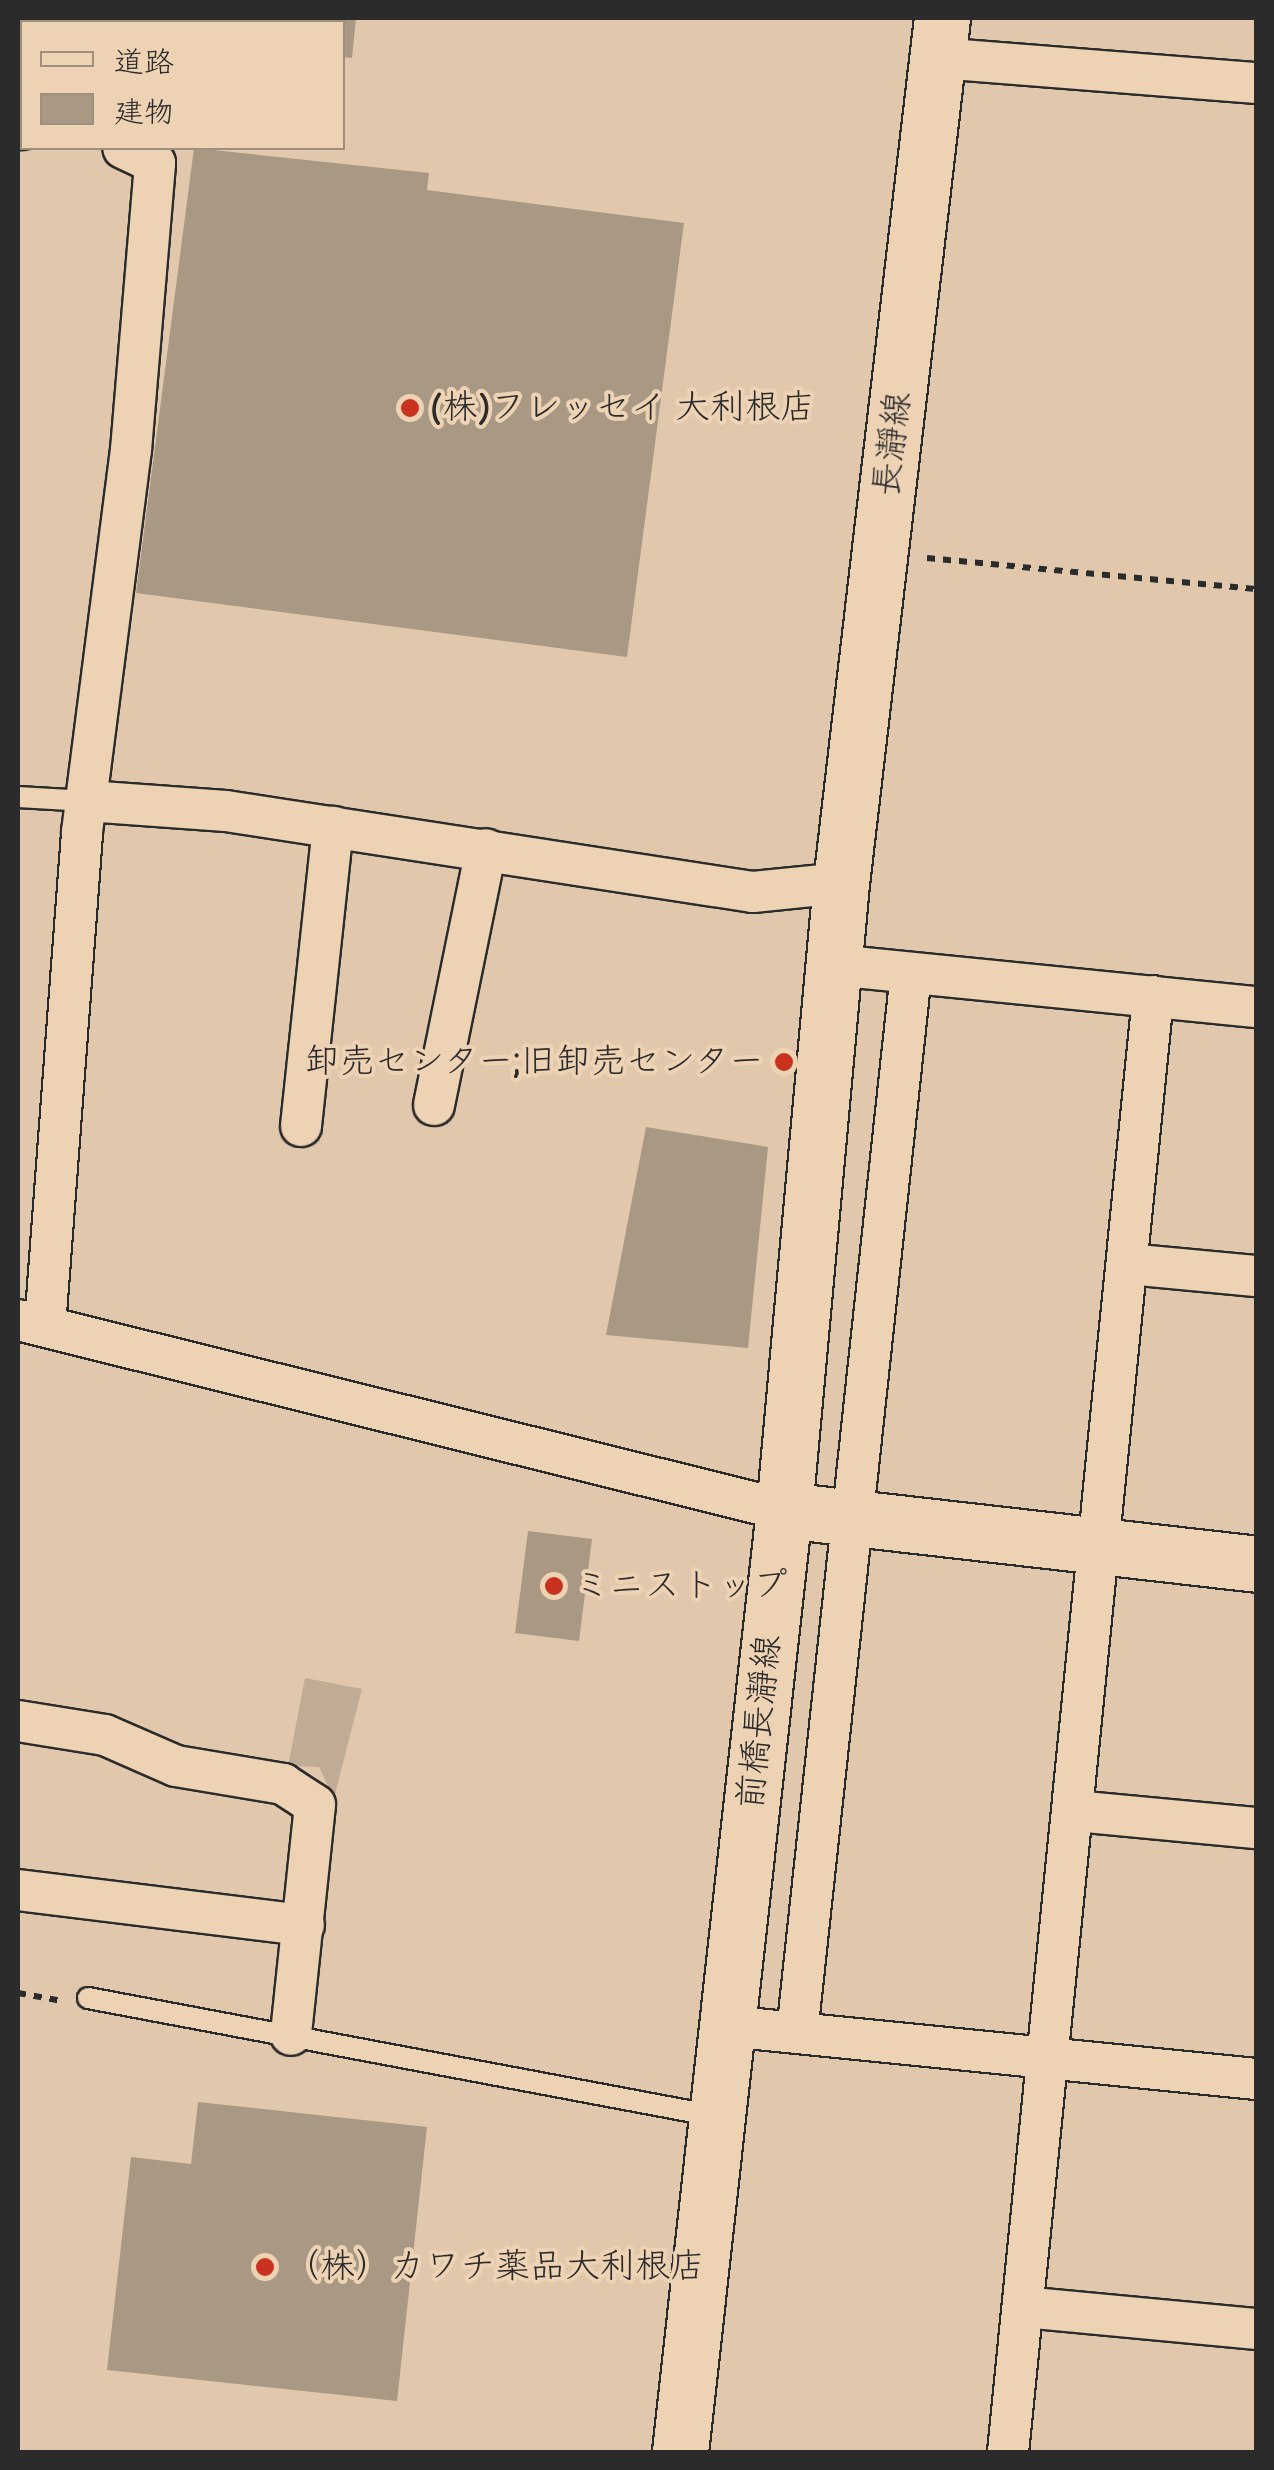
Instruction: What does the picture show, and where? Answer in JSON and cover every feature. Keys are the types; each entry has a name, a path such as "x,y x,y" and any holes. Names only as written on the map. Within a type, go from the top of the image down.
{"main road":[{"name":"長瀞線","path":"842,877 939,38"},
{"name":"前橋長瀞線","path":"680,2452 784,1510 842,877"},
{"path":"784,1510 851,1523 1256,1564"}],"street":[{"path":"939,38 1256,83"},
{"path":"127,150 155,163 32,1323 784,1510"},
{"path":"87,801 333,827 753,892 842,877"},
{"path":"301,1126 333,827"},
{"path":"434,1105 486,849"},
{"path":"834,965 1256,1007"},
{"path":"797,2033 911,974"},
{"path":"1008,2452 1044,2058 1075,1811 1153,996"},
{"path":"1128,1264 1256,1276"},
{"path":"18,1720 105,1735 176,1766 283,1784 315,1805 291,2035"},
{"path":"1075,1811 1256,1828"},
{"path":"18,1890 304,1925"},
{"path":"727,2026 1256,2079"},
{"path":"1023,2307 1256,2329"}],"lane":[{"path":"18,797 87,801"},
{"path":"88,1998 717,2116"}],"path":[{"path":"880,554 1256,589"},
{"path":"18,1993 88,1998"}],"shaded area":[{"path":"305,1678 362,1689 334,1798 319,1767 288,1766"}],"building":[{"path":"198,18 356,18 352,58 345,57 345,20"},
{"name":"(株)フレッセイ 大利根店","path":"194,150 429,173 427,190 684,223 627,657 136,593"},
{"path":"646,1127 768,1147 748,1348 606,1335"},
{"name":"ミニストップ","path":"528,1531 592,1539 579,1641 515,1633"},
{"name":"（株）カワチ薬品大利根店","path":"198,2102 427,2127 397,2401 107,2370 131,2157 191,2164"}],"place":[{"name":"(株)フレッセイ 大利根店","path":"410,408"},
{"name":"卸売センター;旧卸売センター","path":"784,1062"},
{"name":"ミニストップ","path":"554,1586"},
{"name":"（株）カワチ薬品大利根店","path":"265,2267"}]}
